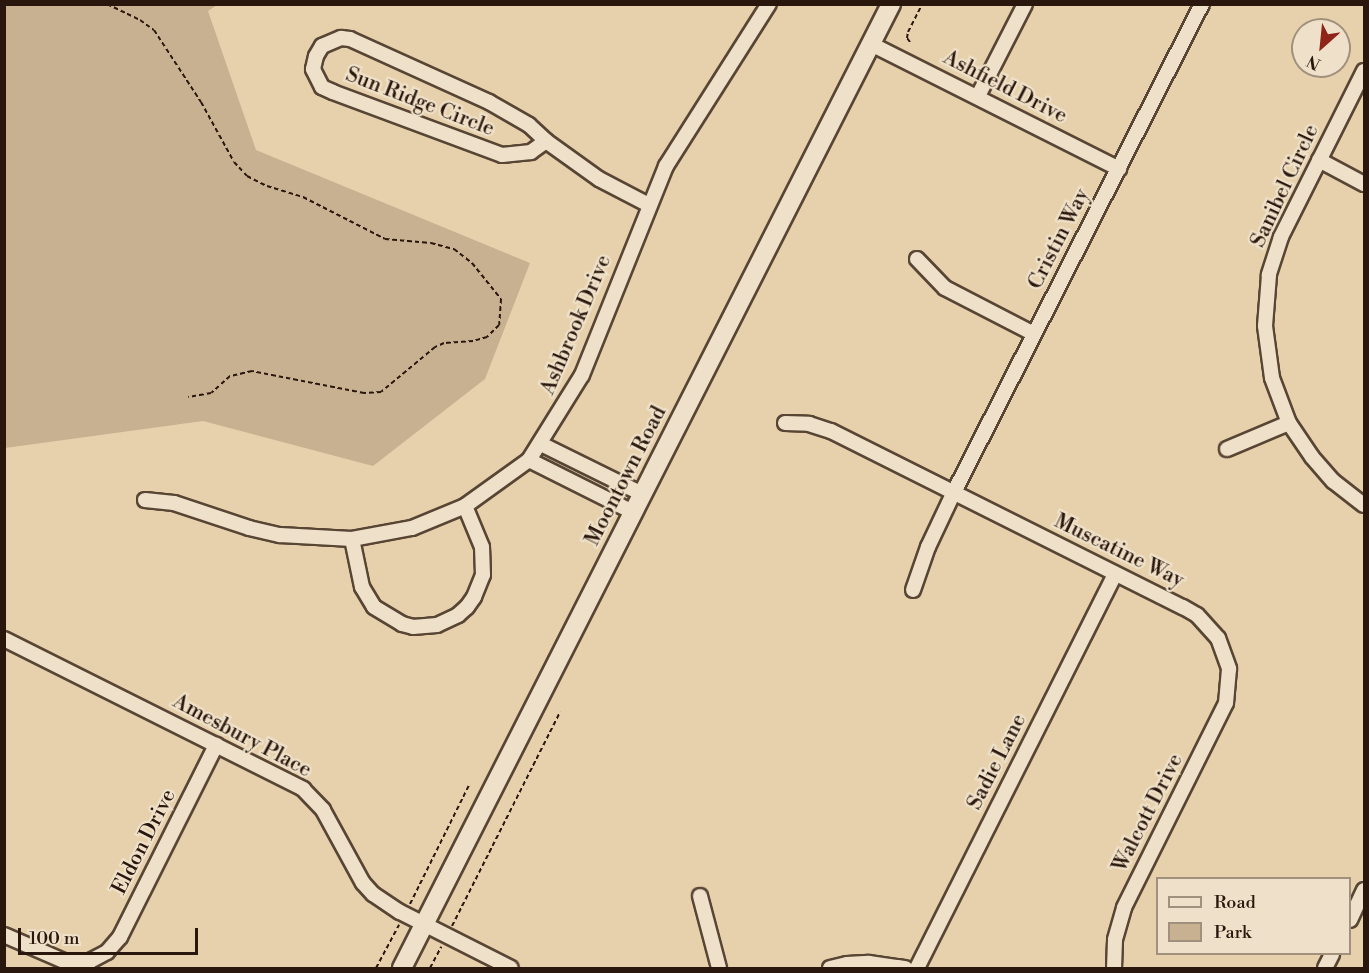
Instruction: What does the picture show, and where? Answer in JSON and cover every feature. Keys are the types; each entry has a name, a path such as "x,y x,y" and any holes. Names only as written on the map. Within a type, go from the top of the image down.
{"street":[{"name":"Ashbrook Drive","path":"145,500 174,503 249,528 280,535 352,539 412,528 465,506 529,460 582,375 666,166 769,4"},
{"name":"Moontown Road","path":"402,969 891,4"},
{"path":"978,96 1025,4"},
{"name":"Cristin Way","path":"914,590 928,547 954,492 1202,4"},
{"name":"Sun Ridge Circle","path":"546,141 531,152 521,154 487,151 322,87 313,69 316,56 322,46 331,40 350,39 489,102 529,125 546,141 599,179 649,205"},
{"name":"Ashfield Drive","path":"871,44 1119,169"},
{"name":"Sanibel Circle","path":"1365,71 1281,237 1269,275 1264,326 1267,354 1275,387 1289,423 1312,458 1333,481 1365,506"},
{"path":"1319,160 1365,184"},
{"path":"916,259 945,288 1034,334"},
{"name":"Muscatine Way","path":"785,423 798,422 820,426 1183,607 1206,622 1222,647 1230,679"},
{"path":"1227,449 1289,423"},
{"path":"541,444 642,494"},
{"path":"529,460 633,512"},
{"path":"352,539 362,587 374,607 402,624 413,627 437,625 458,615 466,607 474,597 483,575 482,547 465,506"},
{"name":"Sadie Lane","path":"917,969 1115,574"},
{"name":"Amesbury Place","path":"4,639 303,789 323,810 363,883 385,903 512,969"},
{"name":"Walcott Drive","path":"1114,969 1119,921 1221,715 1230,679"},
{"name":"Eldon Drive","path":"4,935 51,958 66,962 90,961 107,952 120,937 216,745"},
{"path":"1351,918 1365,890"},
{"path":"700,896 719,969"},
{"path":"1325,969 1332,955"},
{"path":"830,969 847,964 869,963 906,969"}],"path":[{"path":"107,4 140,20 154,30 201,102 234,162 247,176 267,186 303,197 385,239 431,243 454,249 472,263 501,299 502,315 499,325 487,337 473,341 444,343 435,347 381,392 364,393 252,371 230,376 211,393 188,397"},
{"path":"910,42 907,38 908,32 922,4"},
{"path":"430,969 560,712"},
{"path":"376,969 469,785"}],"green space":[{"path":"4,5 217,5 208,11 256,150 530,263 485,379 373,466 203,421 5,448"}]}
